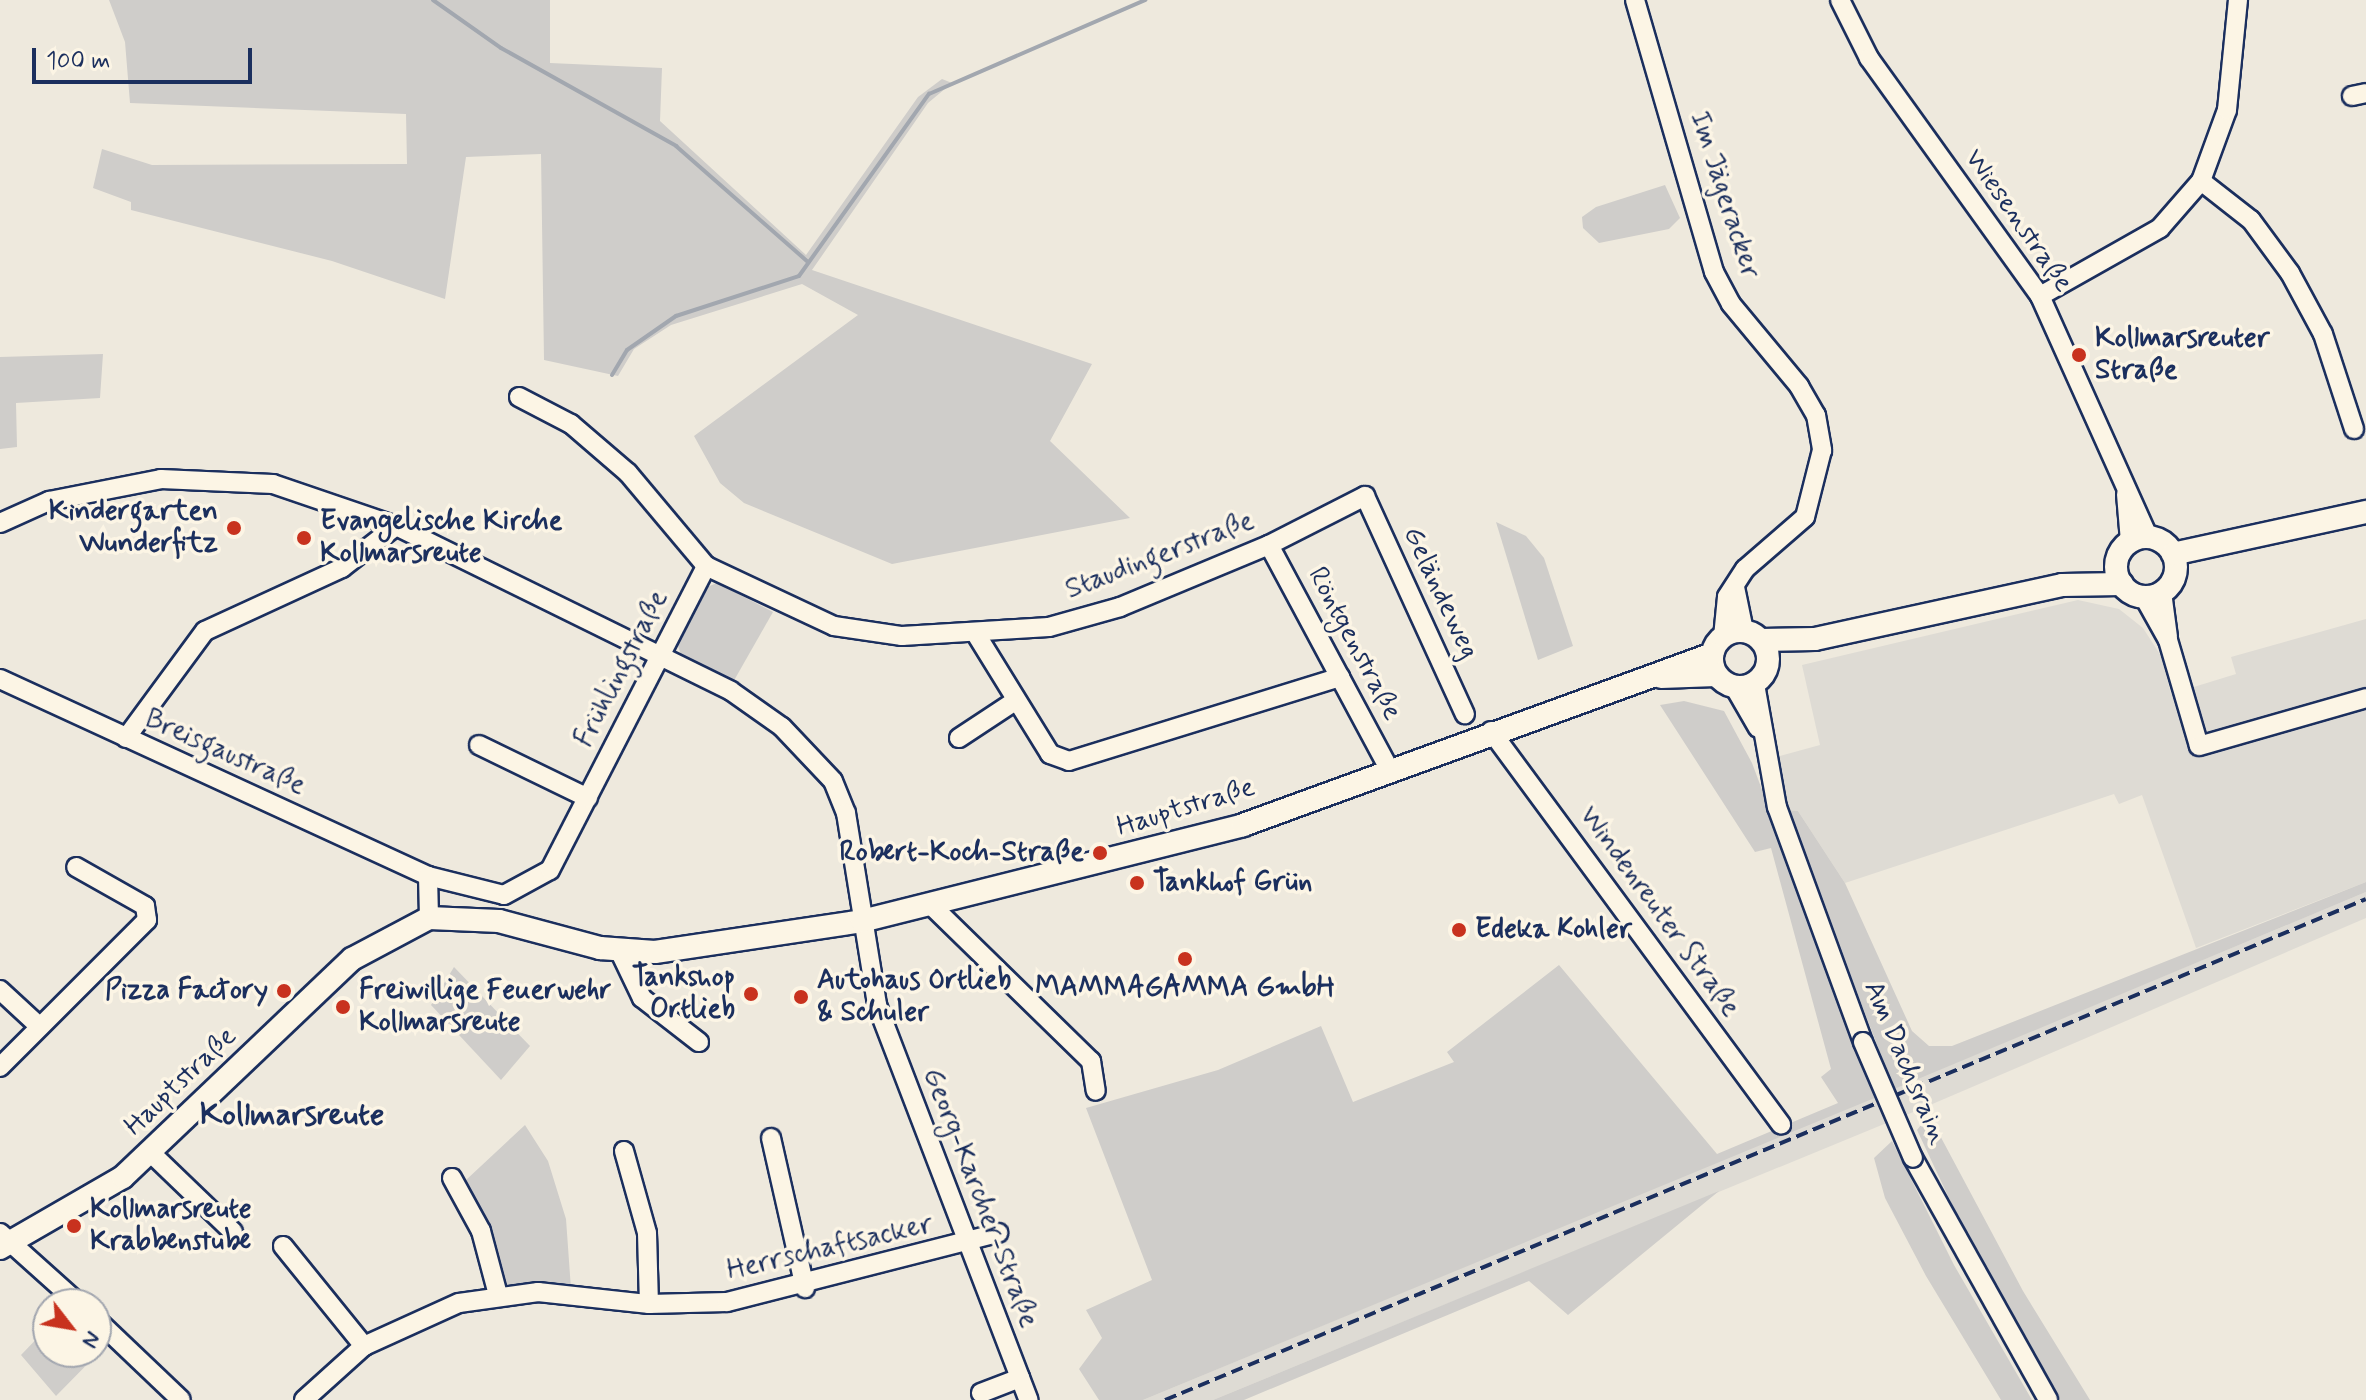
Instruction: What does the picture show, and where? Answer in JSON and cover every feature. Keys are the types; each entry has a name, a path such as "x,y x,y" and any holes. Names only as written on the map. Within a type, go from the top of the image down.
{"main road":[{"path":"1735,658 2072,583 2120,576 2153,594 2174,561 2366,512"},
{"path":"2120,576 2139,540 2174,561"},
{"path":"1735,658 1768,663 1815,639"},
{"name":"Hauptstraße","path":"4,1241 87,1202 151,1153 352,959 429,918 499,921 619,950 707,946 933,907 1243,825 1491,731 1661,677 1735,658"}],"street":[{"name":"Im Jägeracker","path":"1635,0 1714,272 1731,304 1799,386 1816,415 1822,450 1805,517 1735,587 1735,658"},
{"name":"Wiesenstraße","path":"1840,0 1869,58 2040,296 2125,487 2139,540"},
{"path":"2040,296 2160,228 2201,181 2227,110 2238,0"},
{"path":"2201,181 2251,220 2290,273 2323,334 2354,429"},
{"name":"Staudingerstraße","path":"519,397 571,424 628,473 706,566 834,626 902,636 976,634 1049,627 1120,607 1269,545 1365,496"},
{"name":"Georg-Karcher-Straße","path":"0,523 107,487 212,479 273,484 396,526 660,655 754,706 833,781 846,813 862,921 889,1043 1029,1400"},
{"name":"Geländeweg","path":"1365,496 1465,714"},
{"path":"126,738 205,631 342,568 396,526"},
{"name":"Röntgenstraße","path":"1269,545 1389,769"},
{"name":"Frühlingstraße","path":"504,895 550,870 706,566"},
{"path":"2153,594 2199,746 2366,698"},
{"path":"976,634 1012,703 1050,754 1069,761 1340,677"},
{"name":"Am Dachsrain","path":"1735,658 1758,728 1777,807 1863,1042 1913,1158 2048,1400"},
{"name":"Breisgaustraße","path":"0,679 428,876 504,895"},
{"path":"959,738 1012,703"},
{"name":"Windenreuter Straße","path":"1491,731 1781,1125"},
{"path":"479,745 588,798"},
{"path":"0,1067 150,912 76,867"},
{"path":"428,876 429,918"},
{"path":"499,921 504,895"},
{"path":"933,907 1091,1061 1096,1091"},
{"path":"619,950 642,998 699,1042"},
{"path":"0,990 40,1027"},
{"path":"771,1138 805,1288"},
{"path":"624,1151 647,1233 649,1304"},
{"path":"151,1153 233,1232"},
{"path":"452,1178 481,1231 498,1295"},
{"name":"Herrschaftsacker","path":"304,1400 364,1346 420,1317 498,1295 649,1304 727,1302 805,1288 998,1233"},
{"path":"4,1241 60,1288"},
{"path":"283,1246 364,1346"},
{"path":"112,1334 181,1400"},
{"path":"981,1393 1020,1378"}],"shaded area":[{"path":"109,0 550,0 550,63 662,68 660,121 806,255 918,97 942,79 952,83 928,103 812,270 1092,364 1050,441 1130,518 892,564 744,503 720,483 694,436 858,315 802,284 671,325 634,349 618,376 544,360 541,154 466,157 445,299 332,261 131,210 131,202 93,188 102,149 152,165 407,164 406,114 130,103 125,42"},
{"path":"1665,185 1680,218 1669,229 1599,243 1583,228 1582,217 1596,207"},
{"path":"103,354 100,398 16,403 17,447 0,449 0,357"},
{"path":"1496,522 1526,536 1544,558 1573,646 1538,660"},
{"path":"717,583 773,612 732,684 681,655 677,643 702,589"},
{"path":"2078,600 2119,609 2143,628 2161,656 2171,694 2236,674 2231,657 2366,619 2366,882 2196,948 2142,795 2119,804 2114,794 1845,883 1798,811 1787,810 1772,758 1820,745 1802,665"},
{"path":"1684,701 1724,711 1752,763 1877,1097 1143,1400 1099,1400 1079,1369 1102,1338 1086,1310 1152,1280 1086,1108 1218,1070 1321,1026 1353,1102 1454,1062 1447,1052 1559,965 1717,1154 1838,1103 1821,1077 1831,1069 1771,848 1755,852 1660,705"},
{"path":"1787,810 1798,811 1845,883 1912,1031 1929,1046 1952,1046 2366,882 2366,892 1894,1089"},
{"path":"2366,892 2366,918 1923,1108 1213,1400 1143,1400"},
{"path":"454,967 530,1046 501,1080 431,1005"},
{"path":"1929,1115 2023,1291 2090,1400 2060,1400 1988,1281 1917,1130"},
{"path":"525,1125 548,1161 566,1219 571,1289 504,1288 491,1234 466,1180"},
{"path":"1892,1141 1954,1265 2032,1400 2001,1400 1926,1276 1885,1198 1874,1158"},
{"path":"1719,1191 1568,1315 1529,1281 1244,1400 1213,1400"},
{"path":"32,1344 32,1368 21,1355"},
{"path":"32,1368 84,1368 56,1396"}],"waterway":[{"path":"433,0 501,48 676,146 808,262"},
{"path":"612,375 627,350 676,316 799,276 929,94 1145,0"}],"railway":[{"path":"1165,1400 2366,899"}],"place":[{"name":"Kollmarsreuter Straße","path":"2079,355"},
{"name":"Kindergarten Wunderfitz","path":"234,528"},
{"name":"Evangelische Kirche Kollmarsreute","path":"304,538"},
{"name":"Robert-Koch-Straße","path":"1100,853"},
{"name":"Tankhof Grün","path":"1137,883"},
{"name":"Edeka Kohler","path":"1459,930"},
{"name":"MAMMAGAMMA GmbH","path":"1185,959"},
{"name":"Pizza Factory","path":"284,991"},
{"name":"Tankshop Ortlieb","path":"751,994"},
{"name":"Autohaus Ortlieb & Schuler","path":"801,997"},
{"name":"Freiwillige Feuerwehr Kollmarsreute","path":"343,1007"},
{"name":"Kollmarsreute Krabbenstube","path":"74,1226"}],"district":[{"name":"Kollmarsreute","path":"292,1115"}]}
